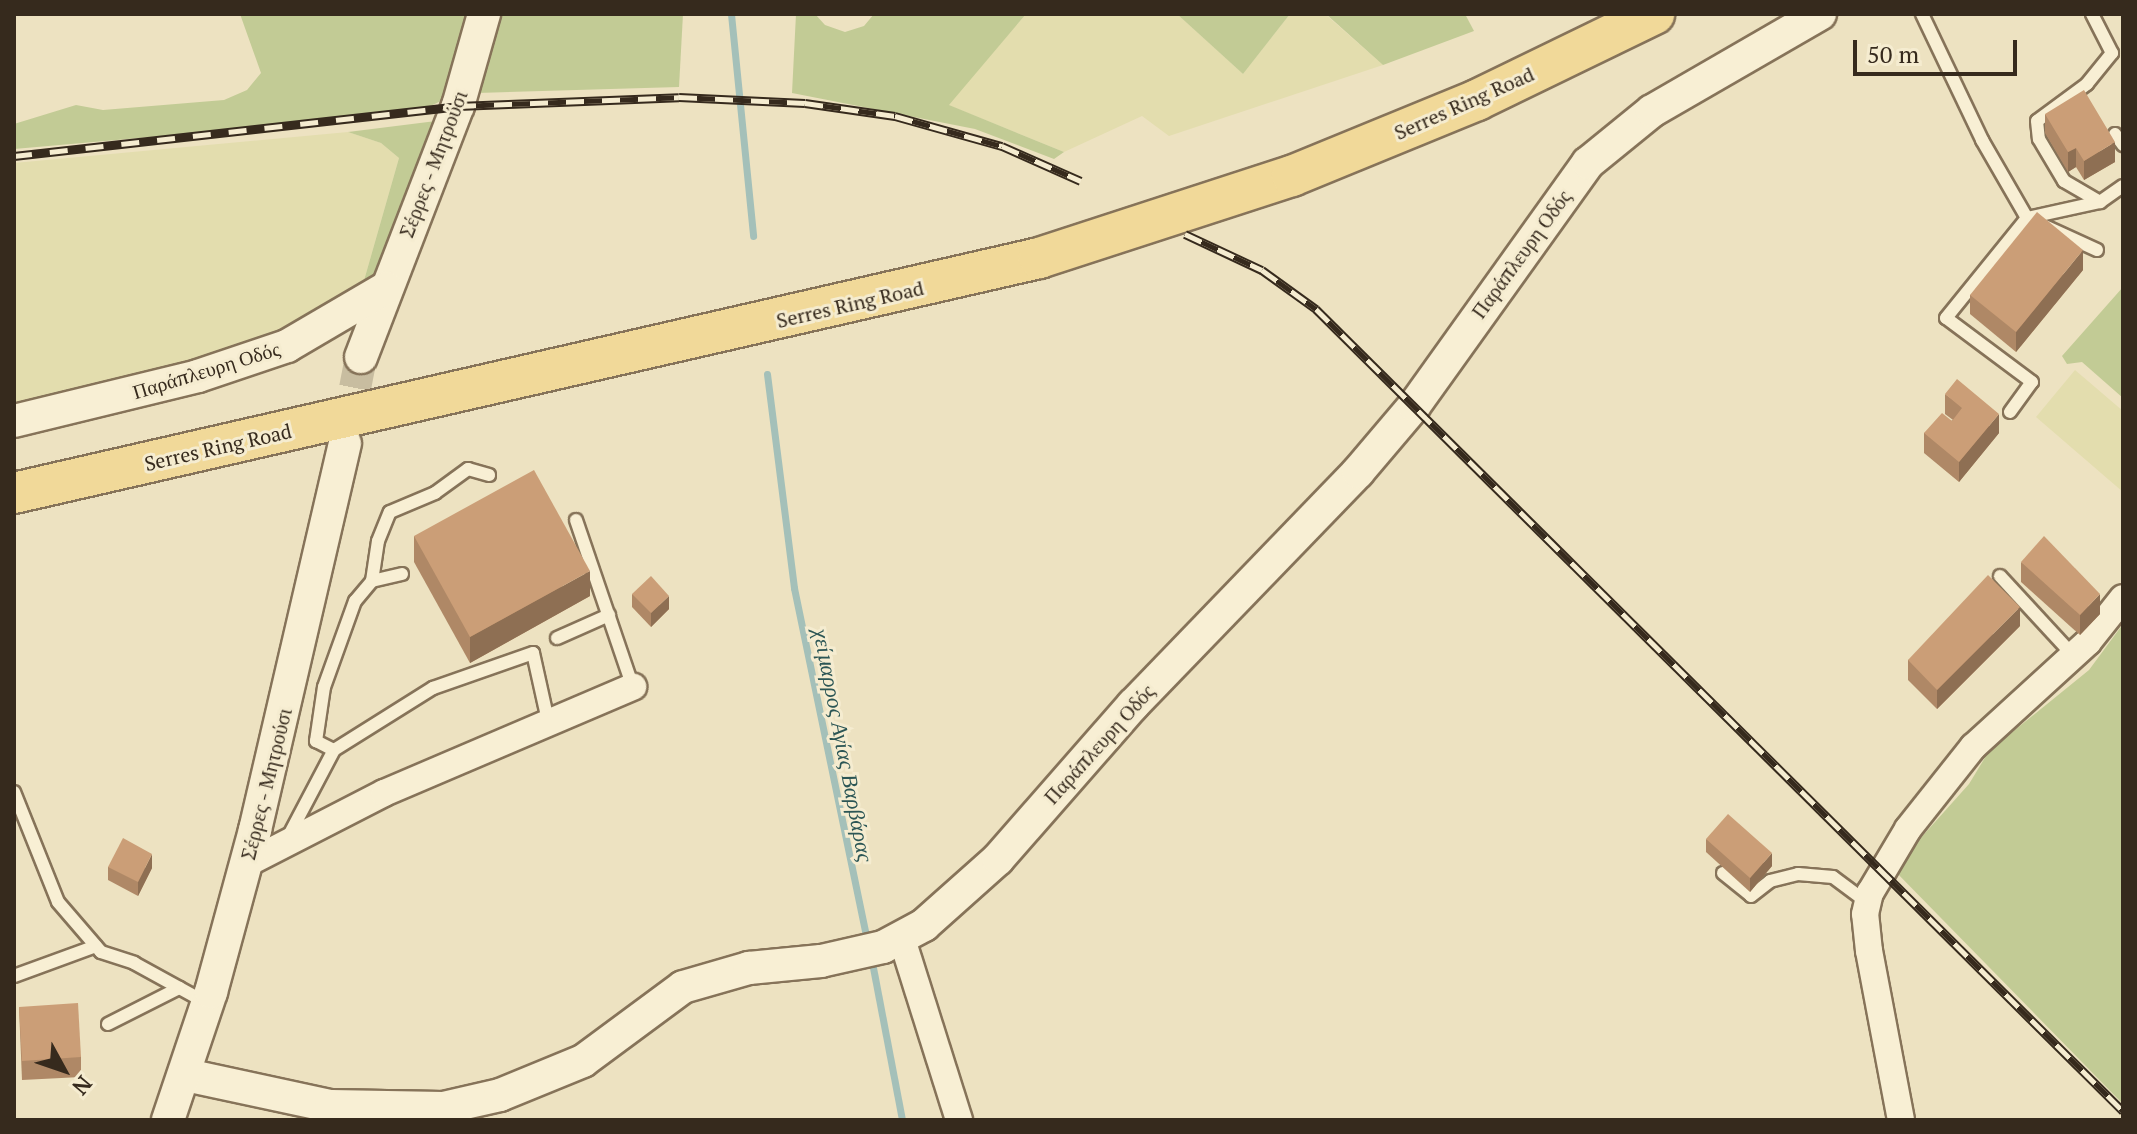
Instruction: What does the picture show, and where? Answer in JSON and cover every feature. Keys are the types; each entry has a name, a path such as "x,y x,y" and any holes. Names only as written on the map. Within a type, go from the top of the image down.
{"main road":[{"name":"Serres Ring Road","path":"14,493 1039,258 1292,176 1477,100 1654,14"}],"street":[{"name":"Σέρρες - Μητρούσι","path":"361,357 458,106 484,14"},
{"name":"Παράπλευρη Οδός","path":"186,1075 331,1106 443,1108 512,1091 583,1061 683,987 749,968 821,961 893,943 983,875 1133,705 1358,472 1414,406 1588,163 1652,111 1820,14"},
{"name":"Παράπλευρη Οδός","path":"14,421 198,376 287,346 386,288"},
{"name":"Σέρρες - Μητρούσι","path":"168,1120 208,1004 246,864 322,558 345,443"},
{"path":"1901,1120 1869,951 1868,903 1882,867 1973,747 2072,654 2123,598"},
{"path":"246,864 287,839 470,754 549,725 633,687"},
{"path":"893,943 959,1120"}],"lane":[{"path":"1922,14 1982,140 2027,218 2097,250"},
{"path":"2092,14 2112,53 2087,84 2037,121 2039,139 2064,181 2100,202"},
{"path":"2010,412 2032,382 1946,318 2027,218 2100,202 2123,186"},
{"path":"334,750 316,741 324,687 355,601 372,581 378,541 390,512 435,493 468,469 489,475"},
{"path":"576,520 633,687"},
{"path":"372,581 402,574"},
{"path":"2000,576 2072,654"},
{"path":"557,638 609,615"},
{"path":"287,839 334,750 433,688 533,653 549,725"},
{"path":"14,792 58,902 96,946 208,1004"},
{"path":"1723,873 1751,896 1770,881 1798,874 1833,877 1868,903"},
{"path":"14,976 96,946"},
{"path":"108,1024 179,988"}],"shaded area":[{"path":"1026,14 1177,14 1243,74 1290,14 1325,14 1383,65 1169,136 1142,116 1064,152 948,105"},
{"path":"348,132 381,143 399,158 361,291 250,350 14,409 14,163"},
{"path":"2075,370 2123,411 2123,492 2036,417"}],"green space":[{"path":"240,14 470,14 443,100 414,114 14,149 14,124 76,105 103,110 224,100 247,90 261,73"},
{"path":"499,14 683,14 679,87 477,93"},
{"path":"796,14 815,14 825,25 845,32 864,26 874,14 1026,14 949,105 1064,152 1054,159 975,129 792,93"},
{"path":"1177,14 1290,14 1243,74"},
{"path":"1326,14 1465,14 1474,31 1383,65"},
{"path":"436,121 386,259 361,291 399,158 381,143 348,132"},
{"path":"2123,287 2123,398 2082,362 2067,364 2062,356"},
{"path":"2123,624 2123,1104 1893,869 1969,784 1989,751 2089,670"}],"building":[{"path":"2084,90 2115,142 2084,161 2076,148 2068,152 2045,114"},
{"path":"2037,212 2083,250 2016,332 1970,295"},
{"path":"1957,379 1999,414 1959,462 1924,433 1942,413 1952,421 1962,408 1945,394"},
{"path":"534,470 590,571 470,637 414,536"},
{"path":"2044,536 2100,594 2080,615 2021,562"},
{"path":"1988,575 2020,607 1937,690 1908,660"},
{"path":"651,576 669,596 651,613 632,594"},
{"path":"1728,814 1772,853 1750,878 1706,839"},
{"path":"123,838 152,854 138,882 108,867"},
{"path":"78,1003 81,1057 22,1061 19,1007"}],"waterway":[{"name":"χείμαρρος Αγίας Βαρβάρας","path":"731,14 753,236"},
{"name":"χείμαρρος Αγίας Βαρβάρας","path":"767,374 794,588 867,941"},
{"name":"χείμαρρος Αγίας Βαρβάρας","path":"871,957 902,1120"}],"tunnel":[{"path":"346,435 361,357"}],"railway":[{"path":"14,156 458,106 679,97 805,103 895,116 1002,146 1081,181"},
{"path":"1185,234 1262,270 1316,309 2123,1111"}]}
